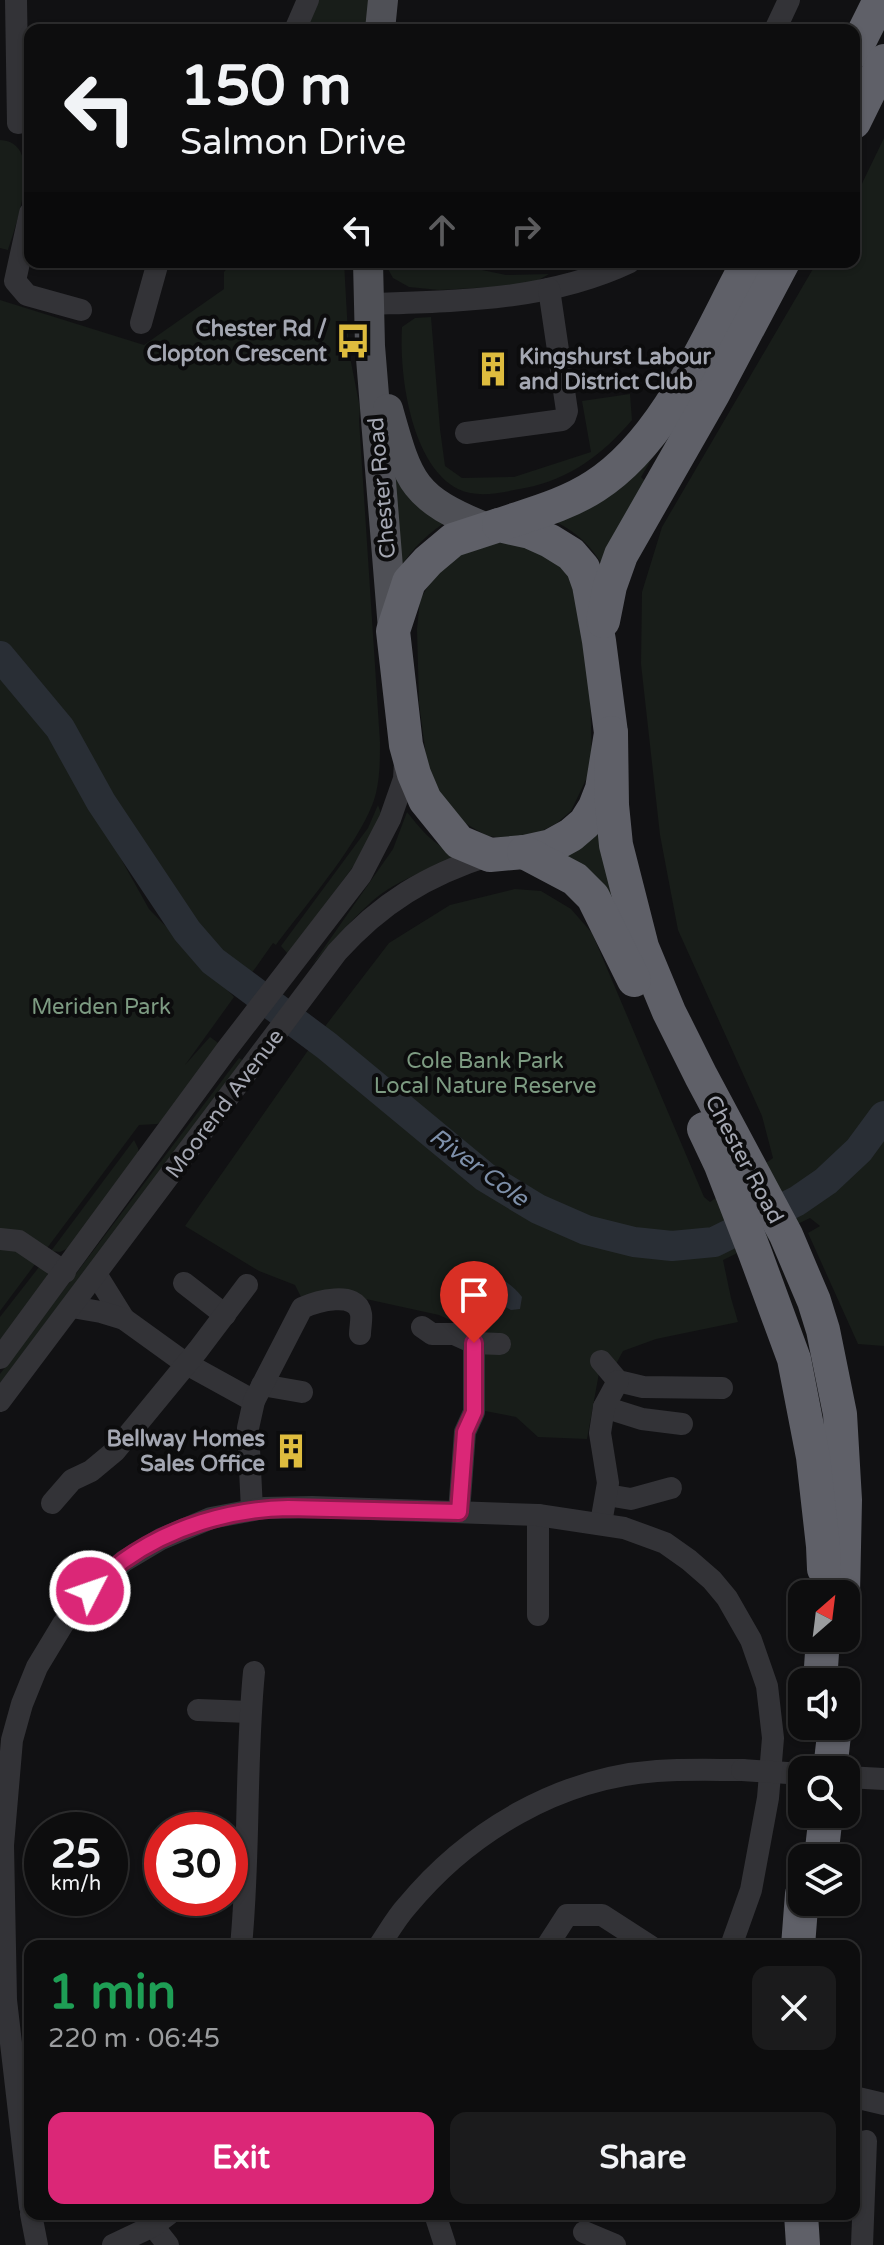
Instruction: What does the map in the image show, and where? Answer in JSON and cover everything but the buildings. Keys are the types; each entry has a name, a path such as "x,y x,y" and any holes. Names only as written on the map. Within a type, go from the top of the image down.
{"highway":[{"path":"860,40 880,0"},
{"path":"860,110 884,61"},
{"path":"493,527 530,532 550,541 571,554 583,568 599,641 611,733 602,789 585,823 551,846 490,855 459,842 425,800 414,774 406,745 393,631 409,582 453,540 551,507 593,487 626,463 653,431 683,384 745,268"},
{"path":"599,641 610,586 621,555 713,394 780,268"},
{"name":"Chester Road","path":"611,733 616,845 642,947 732,1160 755,1253 794,1359 813,1457 824,1580"},
{"name":"Chester Road","path":"524,852 575,879 593,897 732,1160 786,1235 823,1330 840,1414 845,1500 843,1580"},
{"path":"798,1940 800,1916"},
{"path":"813,1940 815,1916"},
{"path":"785,2220 785,2245"},
{"path":"801,2220 803,2245"}],"main road":[{"path":"381,24 383,0"},
{"name":"Chester Road","path":"368,268 370,346 393,631"},
{"name":"Chester Road","path":"370,346 411,478 426,497 450,512 493,527"}],"street":[{"path":"16,0 16,123"},
{"path":"298,24 308,0"},
{"path":"778,24 789,0"},
{"path":"24,228 9,265 15,281 27,295 81,310"},
{"path":"141,323 156,268"},
{"path":"369,304 472,299 549,289 576,283 615,268"},
{"path":"466,433 562,420 565,417 567,411 549,289"},
{"name":"Moorend Avenue","path":"0,1358 227,1049 361,875 390,819 404,779 406,745"},
{"name":"Moorend Avenue","path":"0,1401 318,977 361,926 393,900 461,864 490,855"},
{"path":"0,1239 19,1241 65,1272"},
{"path":"96,1274 124,1319"},
{"path":"184,1283 225,1315"},
{"path":"52,1503 72,1480 91,1471 115,1451 247,1285"},
{"path":"252,1510 248,1428 258,1393 302,1308 323,1299 352,1303 359,1307 361,1314 360,1334"},
{"path":"72,1307 124,1319 185,1363 258,1393 302,1392"},
{"path":"422,1327 432,1334 500,1344"},
{"path":"459,1512 465,1432 474,1412 464,1338"},
{"path":"601,1361 618,1381 643,1387 722,1388"},
{"path":"601,1523 608,1483 600,1433 604,1407 618,1381"},
{"path":"604,1407 642,1419 682,1424"},
{"path":"607,1495 631,1499 671,1488"},
{"path":"24,2161 3,2001 2,1845 12,1740 22,1704 37,1667 63,1624 90,1591 124,1561 161,1539 211,1518 252,1510 312,1507 538,1515 632,1530 665,1543 689,1560 727,1598 751,1640 767,1686 773,1738 768,1798 751,1890 733,1940"},
{"path":"538,1515 538,1615"},
{"path":"241,1940 247,1866 249,1712 254,1672"},
{"path":"198,1710 249,1712"},
{"path":"383,1940 406,1907 448,1862 502,1821 547,1799 599,1781 634,1774 701,1769 788,1773"},
{"path":"551,1940 567,1915 602,1915 641,1940"},
{"path":"860,2098 884,2104"},
{"path":"862,2245 866,2141"},
{"path":"32,2220 37,2245"},
{"path":"113,2245 161,2220 168,2245"},
{"path":"437,2220 445,2245"},
{"path":"584,2230 615,2245"}],"green space":[{"path":"319,0 369,0 367,24 309,24"},
{"name":"Cole Bank Park Local Nature Reserve","path":"884,138 884,1346 858,1344 808,1233 820,1226 810,1218 723,1260 738,1322 656,1339 623,1351 615,1366 599,1373 587,1439 538,1437 516,1417 485,1411 480,1334 439,1315 334,1292 319,1291 302,1299 295,1285 259,1271 185,1226 323,1029 389,943 450,905 515,889 541,891 571,909 592,933 704,1197 710,1202 773,1158 762,1116 678,930 660,835 641,664 642,592 662,527 813,268 860,268 860,188"},
{"path":"0,140 14,144 22,155 24,187 8,250 0,248"},
{"path":"228,268 344,268 349,352 360,408 380,742 376,793 360,830 317,892 276,945 273,943 249,977 196,929 69,727 32,676 0,641 0,300 144,345 224,289 224,272"},
{"path":"387,268 473,268 506,275 549,274 530,285 439,290 409,287 393,278"},
{"path":"431,317 445,466 462,478 514,477 591,452 582,401 630,394 632,420 597,455 571,472 541,484 491,494 474,494 458,489 442,477 429,460 411,417 406,393 402,327 415,318"},
{"path":"661,443 641,477 647,483 605,569 582,540 550,519"},
{"path":"392,466 447,521 420,542 399,569"},
{"path":"506,542 547,554 569,575 580,592 590,683 592,767 571,811 538,833 515,839 487,836 463,822 429,778 419,703 417,629 420,600 436,572 462,552 482,543"},
{"name":"Meriden Park","path":"0,669 35,716 92,807 149,909 234,997 185,1065 210,1037 221,1045 165,1119 157,1124 139,1125 0,1311"},
{"path":"378,805 382,816 370,844 288,954 281,946 368,828"},
{"path":"407,812 431,839 461,858 411,877 377,897 312,965 393,849"},
{"path":"601,828 636,941 558,858"},
{"path":"239,1058 244,1061 0,1383 0,1374"},
{"path":"134,1140 139,1154 69,1248 60,1252 51,1251"},
{"path":"43,1262 48,1278 0,1340 0,1317"}],"shaded area":[{"path":"460,1269 486,1273 509,1284 522,1297 520,1309 511,1310 460,1284 456,1277"}],"waterway":[{"name":"River Cole","path":"0,656 60,728 101,802 187,931 213,961 327,1046 485,1177 538,1209 586,1230 634,1242 672,1246 714,1242 797,1201 826,1181 859,1150 884,1116"}],"place":[{"name":"Chester Rd / Clopton Crescent","path":"353,341"},
{"name":"Kingshurst Labour and District Club","path":"493,369"},
{"name":"Bellway Homes Sales Office","path":"291,1451"}],"route":[{"path":"90,1591 124,1561 161,1539 211,1518 264,1508 459,1512 465,1432 474,1412 474,1343"}]}
